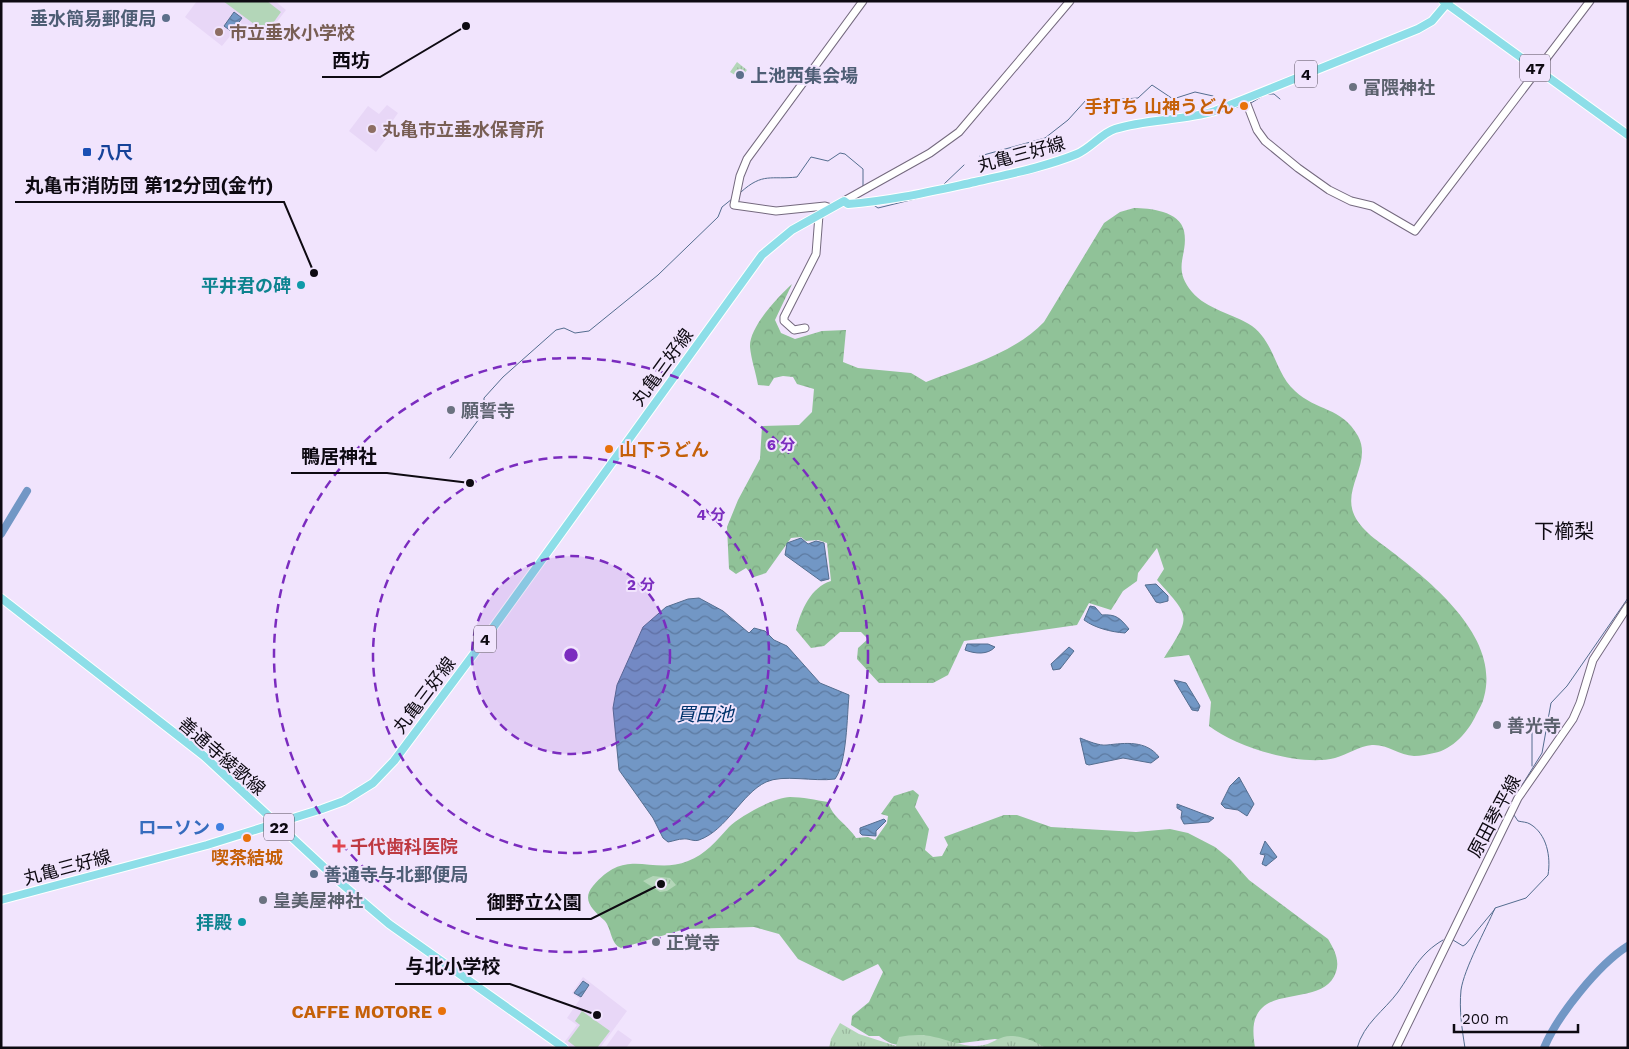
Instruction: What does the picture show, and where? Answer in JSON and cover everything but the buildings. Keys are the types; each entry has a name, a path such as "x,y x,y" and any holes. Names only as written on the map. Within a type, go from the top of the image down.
{"main road":[{"path":"831,208 826,206 769,211 734,205 740,176 747,159 863,1"},
{"path":"844,201 930,152 959,132 1070,1"},
{"path":"1247,102 1257,130 1265,141 1298,168 1329,190 1351,201 1372,206 1415,231 1590,1"},
{"name":"丸亀三好線","path":"1,900 207,845 344,801 373,783 389,767 479,647 762,255 783,236 844,201 848,204 886,201 1042,166 1084,151 1111,130 1125,126 1203,114 1247,102 1418,29 1432,21 1446,2"},
{"name":"47","path":"1446,2 1628,135"},
{"path":"805,328 794,330 784,321 784,317 816,254 819,215"},
{"name":"善通寺綾歌線","path":"1,598 204,756 275,823 389,924 564,1048"},
{"name":"原田琴平線","path":"1396,1048 1518,798 1573,719 1593,660 1628,606"}],"shaded area":[{"name":"市立垂水小学校","path":"197,1 275,1 286,10 262,41 240,24 222,46 185,17"},
{"name":"丸亀市立垂水保育所","path":"387,105 398,113 391,123 395,127 376,152 349,131 368,106 379,114"},
{"path":"583,977 627,1011 600,1048 569,1048 563,1044 577,1025 567,1018 580,999 572,993"},
{"path":"618,1030 632,1040 626,1048 605,1048"}],"green space":[{"path":"223,1 267,1 281,12 266,33"},
{"path":"737,62 747,70 744,74 738,70 735,75 730,72"},
{"path":"1134,208 1163,212 1177,219 1184,231 1185,239 1182,261 1183,275 1192,292 1212,307 1252,326 1266,341 1288,384 1311,402 1337,414 1352,427 1358,436 1362,455 1351,502 1356,519 1371,536 1428,581 1445,597 1473,634 1482,654 1486,675 1483,699 1469,727 1459,739 1447,748 1434,753 1414,756 1383,746 1372,745 1335,758 1304,760 1252,748 1221,734 1209,726 1211,702 1189,655 1164,658 1179,633 1183,624 1183,617 1176,602 1157,580 1164,569 1157,548 1138,573 1137,581 1123,591 1111,610 1089,603 1077,625 964,641 948,675 933,683 879,683 857,659 858,648 868,639 861,632 840,632 824,646 811,648 796,630 804,607 812,594 818,588 831,581 827,543 818,540 806,541 801,537 791,538 766,573 754,577 746,568 736,574 729,569 727,527 738,500 760,459 762,426 799,425 812,412 814,389 797,384 793,377 783,376 774,378 769,386 758,385 750,347 754,331 765,313 792,284 775,320 781,333 795,339 822,331 846,330 843,362 858,368 911,373 926,382 989,358 1018,343 1032,333 1044,322 1104,223 1120,212"},
{"path":"913,790 919,795 915,807 929,829 925,850 933,857 942,856 948,845 944,837 1004,815 1017,815 1051,827 1136,832 1170,829 1188,833 1215,847 1231,860 1249,880 1328,939 1337,959 1336,972 1331,981 1323,988 1280,999 1262,1008 1254,1022 1255,1048 1033,1048 995,1039 953,1044 922,1035 904,1044 895,1044 879,1036 869,1036 851,1025 852,1016 869,1002 883,972 878,964 843,981 798,959 779,934 754,927 685,929 621,948 615,943 607,923 593,909 588,900 593,886 605,874 617,867 628,864 675,865 688,861 705,851 741,818 758,808 784,798 790,797 828,802 833,812 856,838 868,837 875,840 887,823 888,816 881,814 894,796"},
{"path":"653,876 670,878 676,885 667,891 660,892 643,881"},
{"path":"582,1011 610,1031 597,1048 577,1048 568,1041 580,1025 575,1021"},
{"path":"840,1023 859,1034 896,1046 899,1037 912,1035 930,1036 971,1046 984,1045 998,1039 1013,1036 1022,1037 1046,1048 829,1048 831,1039"}],"water":[{"path":"234,12 242,18 232,32 224,26"},
{"path":"801,538 808,544 816,541 824,543 829,579 821,581 785,555 787,543"},
{"path":"1156,584 1168,596 1168,601 1156,602 1145,585"},
{"name":"買田池","path":"699,598 723,611 749,633 754,628 765,631 774,640 787,646 820,683 849,695 846,739 842,762 835,779 790,778 766,782 749,795 709,835 697,840 679,839 668,842 663,838 653,818 619,770 613,708 617,685 643,627 666,607 688,599"},
{"path":"1090,606 1095,607 1102,615 1117,617 1129,629 1125,633 1114,632 1088,623 1084,620"},
{"path":"967,644 988,644 995,647 985,653 977,653 965,650"},
{"path":"1069,647 1074,651 1060,669 1053,670 1051,664"},
{"path":"1174,680 1186,683 1200,706 1198,711 1192,710"},
{"path":"1080,738 1101,745 1128,743 1142,745 1159,757 1151,763 1123,758 1089,765 1086,764"},
{"path":"1239,777 1254,804 1247,816 1238,810 1225,808 1221,804 1230,786"},
{"path":"1177,804 1214,818 1209,822 1184,824 1181,818 1182,811 1177,808"},
{"path":"884,819 886,821 876,831 876,836 862,835 860,833 860,828"},
{"path":"1265,841 1277,857 1266,866 1262,864 1265,855 1260,854"},
{"path":"583,981 589,985 581,997 574,993"}],"waterway":[{"path":"980,156 1045,138 1068,120 1087,99 1138,98 1152,85 1173,99 1195,92 1213,96"},
{"path":"1251,103 1266,94 1274,94 1280,99"},
{"path":"1234,108 1244,105"},
{"path":"741,192 762,179 797,177 811,157 828,161 840,153 845,154 863,169 863,187"},
{"path":"943,185 964,165"},
{"path":"872,204 878,208 927,196"},
{"path":"484,407 484,398 503,377 556,330 564,328 575,333 589,331 658,275 718,217 722,207 732,199"},
{"path":"450,458 482,415"},
{"path":"1,534 27,491"},
{"path":"1514,798 1542,753 1551,703 1567,686 1628,598"},
{"path":"1532,732 1532,766"},
{"path":"1465,1048 1462,1027 1461,990 1471,960 1495,908 1526,898 1548,875 1549,861 1544,840 1536,828 1529,823 1518,821 1514,815"},
{"path":"1453,940 1463,946 1466,944 1495,909"},
{"path":"1357,1048 1364,1031 1393,999 1417,963 1428,951 1443,940"},
{"path":"1544,1048 1550,1035 1580,992 1604,965 1628,946"}],"place":[{"name":"垂水簡易郵便局","path":"166,18"},
{"name":"西坊","path":"466,26"},
{"name":"市立垂水小学校","path":"219,32"},
{"name":"上池西集会場","path":"740,75"},
{"name":"富隈神社","path":"1353,87"},
{"name":"手打ち 山神うどん","path":"1244,106"},
{"name":"丸亀市立垂水保育所","path":"372,129"},
{"name":"八尺","path":"87,152"},
{"name":"丸亀市消防団 第12分団(金竹)","path":"314,273"},
{"name":"平井君の碑","path":"301,285"},
{"name":"願誓寺","path":"451,410"},
{"name":"山下うどん","path":"609,449"},
{"name":"鴨居神社","path":"470,483"},
{"name":"善光寺","path":"1497,725"},
{"name":"ローソン","path":"220,827"},
{"name":"喫茶結城","path":"247,838"},
{"name":"千代歯科医院","path":"339,846"},
{"name":"善通寺与北郵便局","path":"314,874"},
{"name":"御野立公園","path":"661,884"},
{"name":"皇美屋神社","path":"263,900"},
{"name":"拝殿","path":"242,922"},
{"name":"正覚寺","path":"656,942"},
{"name":"CAFFE MOTORE","path":"442,1011"},
{"name":"与北小学校","path":"597,1015"}],"district":[{"name":"下櫛梨","path":"1564,531"}]}
